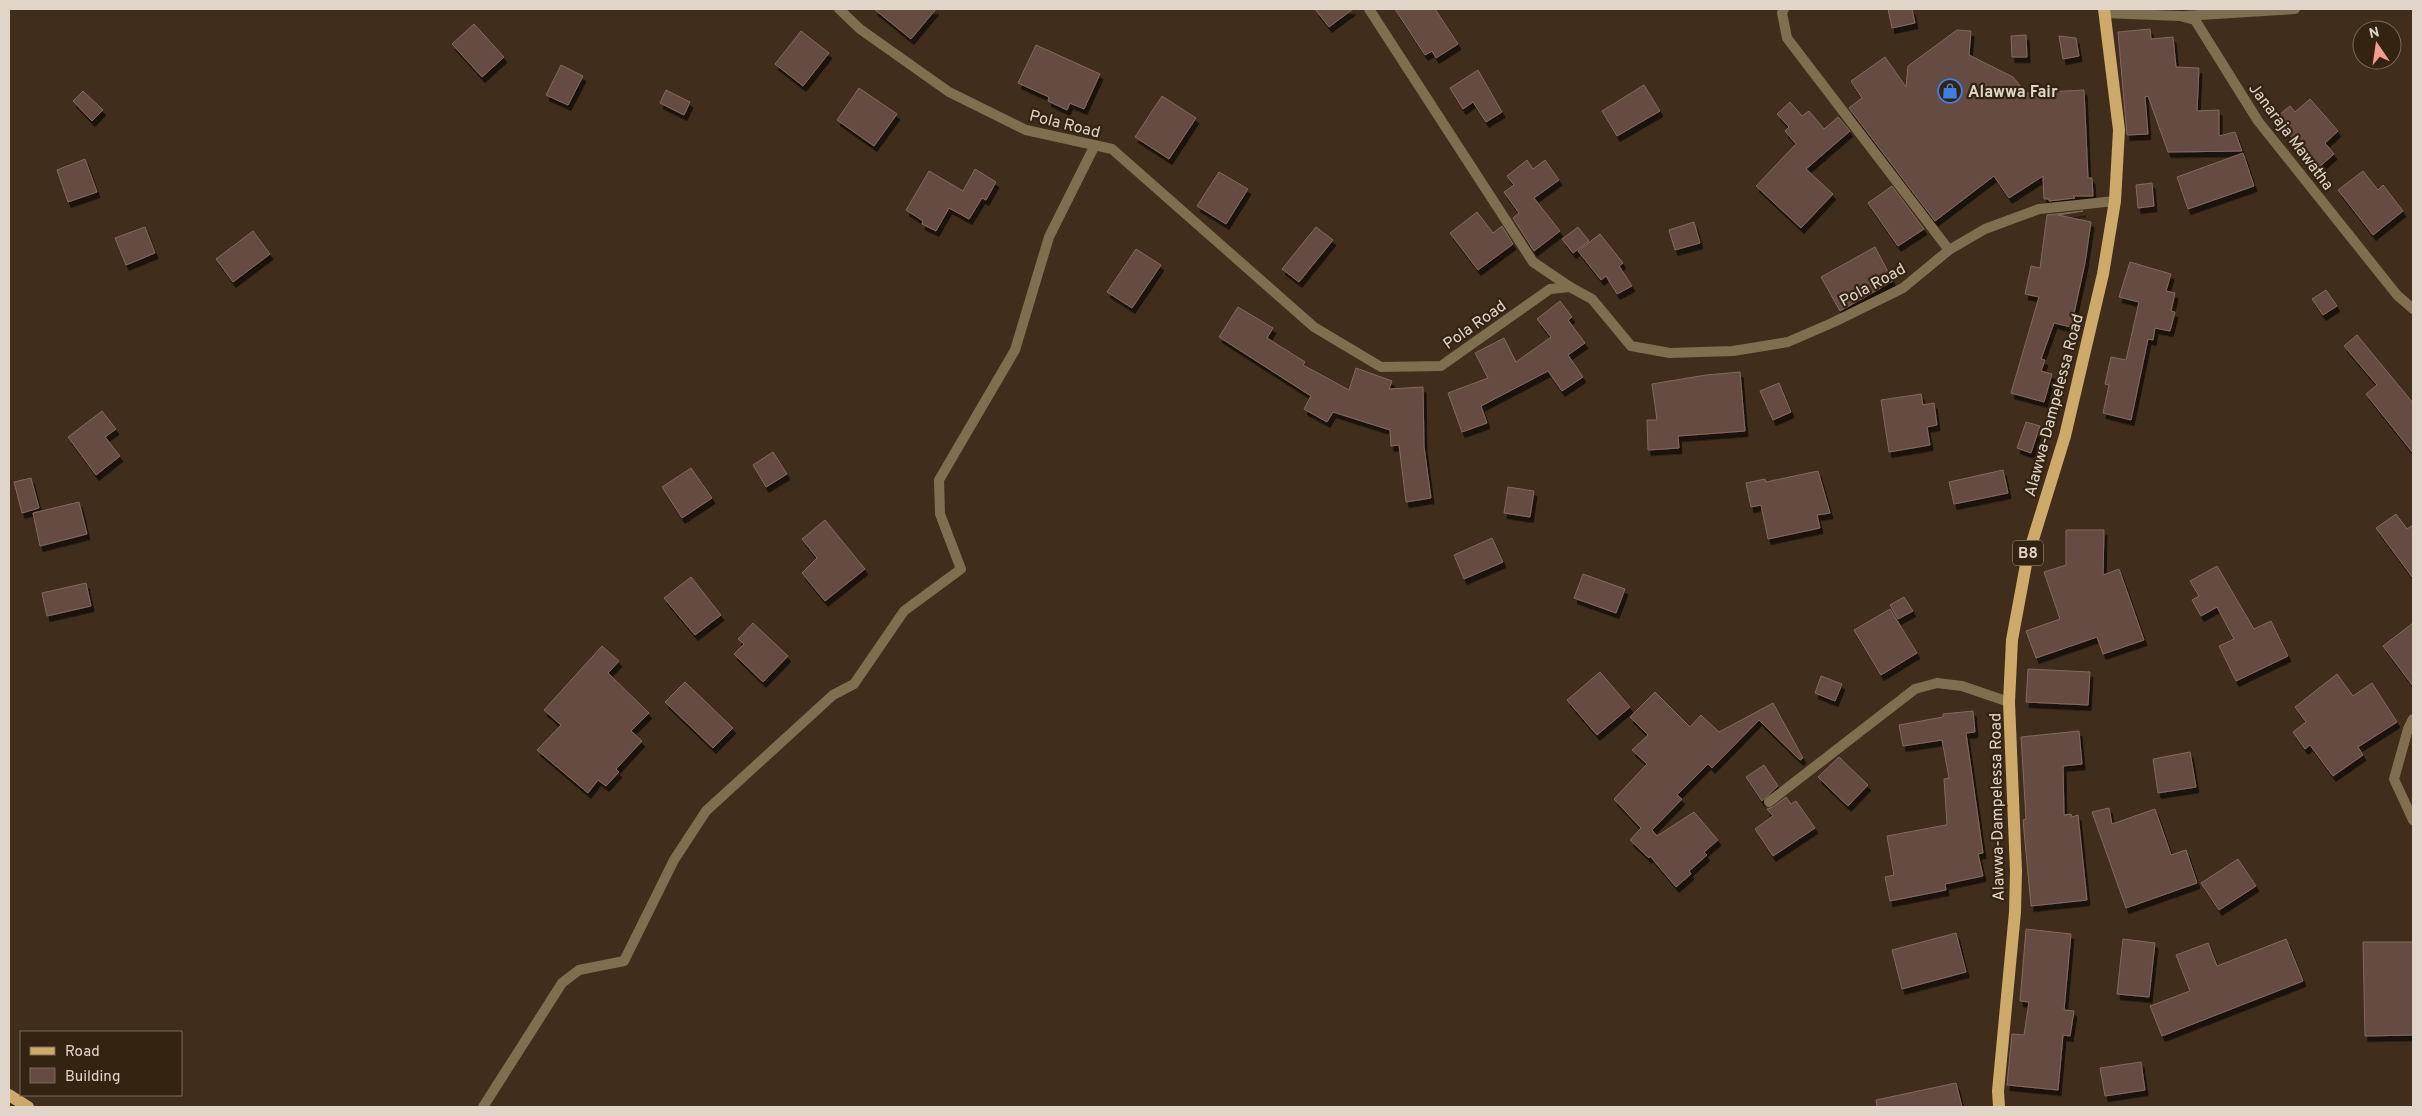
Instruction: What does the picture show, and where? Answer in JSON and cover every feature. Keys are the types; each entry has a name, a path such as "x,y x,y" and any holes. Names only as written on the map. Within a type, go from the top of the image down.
{"main road":[{"name":"Alawwa-Dampelessa Road","path":"1999,1107 1999,1076 2016,871 2009,702 2012,640 2026,559 2065,436 2103,274 2115,201 2119,130 2104,11"},
{"path":"9,1095 28,1107"}],"street":[{"name":"Pola Road","path":"839,9 860,29 950,92 1026,130 1112,149 1314,327 1381,367 1441,366 1550,289 1570,287 1592,298 1631,346 1670,353 1733,351 1788,342 1903,288 1949,250 1984,228 2039,209 2115,201"},
{"path":"1369,9 1532,262 1570,287"},
{"path":"1784,9 1782,13 1788,38 1949,250"},
{"path":"2180,16 2295,9"},
{"name":"Janaraja Mawatha","path":"2104,11 2180,16 2195,20 2258,121 2397,295 2413,309"},
{"path":"483,1107 562,983 579,970 624,962 674,860 706,811 833,694 854,684 904,611 961,569 940,514 939,480 1015,350 1049,237 1094,146"},
{"path":"1769,802 1915,689 1938,684 1962,686 2009,702"},
{"path":"2413,719 2408,729 2394,779 2413,820"}],"building":[{"path":"874,9 936,9 911,39"},
{"path":"1315,9 1353,9 1329,27"},
{"path":"1395,9 1435,9 1458,44 1436,58 1432,51 1425,55"},
{"path":"1888,9 1912,9 1915,23 1892,28"},
{"path":"474,24 504,57 482,77 452,44"},
{"path":"2150,29 2151,39 2173,37 2176,67 2199,68 2197,111 2219,110 2219,136 2235,132 2242,151 2168,152 2148,96 2145,97 2148,134 2127,135 2118,32"},
{"path":"1957,30 1971,31 1969,55 2013,77 2026,93 2084,90 2088,178 2092,178 2093,196 2073,196 2075,198 2049,201 2049,199 2044,199 2043,176 2009,198 1994,176 1935,221 1849,108 1862,98 1851,81 1885,57 1906,87 1908,66"},
{"path":"801,31 829,53 803,86 775,64"},
{"path":"2026,35 2027,57 2012,57 2011,36"},
{"path":"2059,36 2076,38 2079,56 2063,59"},
{"path":"1036,45 1100,74 1084,109 1070,103 1067,110 1048,101 1049,97 1018,83"},
{"path":"561,65 583,76 568,105 546,95"},
{"path":"1478,70 1502,112 1486,122 1473,102 1463,109 1450,88"},
{"path":"1644,85 1660,111 1617,136 1602,111"},
{"path":"859,88 897,114 874,146 837,120"},
{"path":"666,90 690,102 684,115 660,103"},
{"path":"83,91 103,110 92,121 73,101"},
{"path":"1162,96 1196,118 1169,159 1135,137"},
{"path":"2310,99 2338,131 2325,143 2334,154 2318,168 2275,118 2290,106 2295,112"},
{"path":"1790,102 1802,116 1809,111 1824,129 1838,117 1850,131 1806,169 1833,194 1801,228 1756,186 1796,144 1785,131 1789,127 1777,114"},
{"path":"2243,153 2254,186 2188,209 2177,177"},
{"path":"85,159 97,192 68,202 57,170"},
{"path":"1527,160 1533,169 1545,160 1559,180 1534,198 1560,231 1534,251 1513,218 1519,213 1504,192 1514,185 1507,176"},
{"path":"975,169 996,182 986,200 982,198 969,219 949,208 936,231 922,224 923,221 906,210 929,171 963,191"},
{"path":"2363,171 2378,190 2383,185 2403,211 2373,235 2338,190"},
{"path":"1219,172 1248,189 1226,224 1197,206"},
{"path":"2152,183 2154,206 2138,208 2136,185"},
{"path":"1892,186 1924,229 1898,246 1868,203"},
{"path":"2083,211 2058,215 2091,222 2085,263 2071,327 2054,323 2041,359 2045,360 2041,371 2052,374 2044,402 2011,393 2039,297 2025,294 2031,266 2040,268 2047,215"},
{"path":"1477,212 1493,233 1502,226 1513,244 1478,270 1450,233"},
{"path":"1694,222 1700,243 1675,250 1669,230"},
{"path":"145,227 155,253 126,265 115,238"},
{"path":"1316,227 1333,240 1299,282 1282,269"},
{"path":"1578,227 1589,241 1573,253 1562,239"},
{"path":"253,231 270,254 233,282 216,259"},
{"path":"1600,234 1623,263 1619,266 1632,286 1617,294 1606,276 1601,280 1578,251"},
{"path":"1875,247 1893,281 1840,311 1821,277"},
{"path":"1136,249 1161,265 1132,308 1107,292"},
{"path":"2130,262 2171,274 2166,291 2175,293 2171,311 2175,312 2170,331 2155,328 2153,340 2148,339 2131,420 2103,413 2109,385 2105,384 2111,357 2126,360 2139,302 2119,297"},
{"path":"2326,290 2337,306 2323,315 2312,299"},
{"path":"1560,301 1572,317 1568,320 1585,343 1568,355 1583,377 1562,391 1548,371 1481,406 1487,423 1462,432 1448,393 1488,378 1475,353 1504,338 1516,362 1551,337 1537,319"},
{"path":"1238,307 1273,328 1267,338 1305,362 1303,365 1349,390 1356,368 1392,381 1389,389 1423,387 1424,447 1431,498 1406,502 1399,445 1391,446 1390,430 1333,412 1327,422 1304,409 1311,396 1219,337"},
{"path":"2357,335 2413,403 2413,453 2366,394 2377,385 2344,346"},
{"path":"1740,372 1745,431 1678,436 1679,448 1648,450 1647,420 1657,420 1652,384 1706,375"},
{"path":"1779,383 1791,412 1773,420 1760,391"},
{"path":"1921,394 1923,405 1934,403 1937,425 1927,427 1930,445 1889,452 1881,400"},
{"path":"102,411 116,429 105,437 120,456 96,475 68,437"},
{"path":"2026,422 2040,426 2031,453 2017,448"},
{"path":"773,452 787,474 766,487 753,465"},
{"path":"691,468 712,498 682,518 662,487"},
{"path":"2003,470 2008,493 1954,504 1949,482"},
{"path":"1818,471 1830,513 1817,515 1820,528 1768,539 1761,505 1751,507 1746,483 1765,479 1766,482"},
{"path":"31,478 39,508 22,513 14,482"},
{"path":"1508,487 1534,491 1530,517 1504,513"},
{"path":"79,502 87,534 40,546 33,513"},
{"path":"2396,514 2407,529 2413,525 2413,578 2376,528"},
{"path":"825,520 865,569 825,601 802,573 817,558 802,539"},
{"path":"2066,530 2104,530 2103,575 2119,569 2144,640 2103,654 2097,637 2036,658 2026,631 2060,619 2044,572 2066,565"},
{"path":"1492,538 1503,562 1464,579 1454,555"},
{"path":"2217,566 2254,629 2271,621 2288,656 2236,681 2219,646 2234,639 2217,607 2201,616 2192,600 2199,596 2190,581"},
{"path":"1583,574 1625,589 1616,613 1574,598"},
{"path":"691,577 721,615 695,635 664,598"},
{"path":"86,583 91,606 47,616 42,593"},
{"path":"1904,597 1913,611 1898,619 1890,605"},
{"path":"1890,609 1917,653 1881,675 1854,630"},
{"path":"753,623 788,656 763,682 734,654 744,644 738,639"},
{"path":"2413,623 2413,686 2383,646"},
{"path":"602,646 619,661 608,673 649,713 631,731 642,741 616,769 619,772 606,786 598,780 588,793 537,750 561,725 544,710"},
{"path":"2028,669 2090,672 2088,705 2026,702"},
{"path":"1600,672 1630,707 1597,735 1567,700"},
{"path":"2337,674 2353,696 2372,683 2397,722 2358,747 2363,755 2333,776 2310,745 2305,749 2293,732 2306,722 2295,707"},
{"path":"1821,676 1842,684 1835,701 1815,693"},
{"path":"685,682 733,728 713,748 665,702"},
{"path":"1655,692 1690,727 1701,715 1719,732 1773,703 1803,758 1800,760 1759,720 1712,768 1708,764 1677,795 1682,799 1652,830 1657,836 1694,812 1718,840 1704,852 1707,855 1689,871 1691,874 1676,887 1650,856 1649,858 1630,840 1641,828 1614,799 1647,764 1632,750 1648,735 1630,717"},
{"path":"1973,711 1975,732 1966,733 1983,853 1978,854 1983,876 1945,884 1946,890 1890,901 1885,877 1894,875 1887,836 1946,825 1947,823 1944,779 1949,778 1942,740 1903,746 1899,725 1943,717 1943,714"},
{"path":"2079,731 2082,764 2063,766 2064,815 2071,814 2072,817 2078,815 2087,900 2031,906 2023,820 2026,819 2021,737"},
{"path":"2190,752 2196,787 2158,793 2153,759"},
{"path":"1839,757 1868,785 1848,806 1818,777"},
{"path":"1764,765 1778,786 1762,801 1746,777"},
{"path":"1786,797 1791,804 1796,801 1815,828 1773,856 1755,829 1773,816 1767,809 1773,807"},
{"path":"2109,808 2112,824 2155,809 2171,855 2186,850 2197,883 2126,908 2092,812"},
{"path":"2238,859 2256,886 2219,910 2201,883"},
{"path":"2026,929 2071,934 2064,1010 2074,1011 2070,1036 2063,1035 2058,1090 2007,1085 2012,1034 2024,1035 2029,1002 2020,1001"},
{"path":"1956,933 1966,972 1902,989 1892,950"},
{"path":"2123,939 2155,943 2149,997 2117,994"},
{"path":"2286,939 2303,981 2162,1036 2150,1006 2190,991 2176,955 2208,943 2217,966"},
{"path":"2363,942 2413,942 2413,1035 2365,1036"},
{"path":"2141,1062 2145,1090 2105,1096 2100,1068"},
{"path":"1956,1083 1962,1107 1877,1107 1876,1100"}],"place":[{"name":"Alawwa Fair","path":"1950,91"}]}
